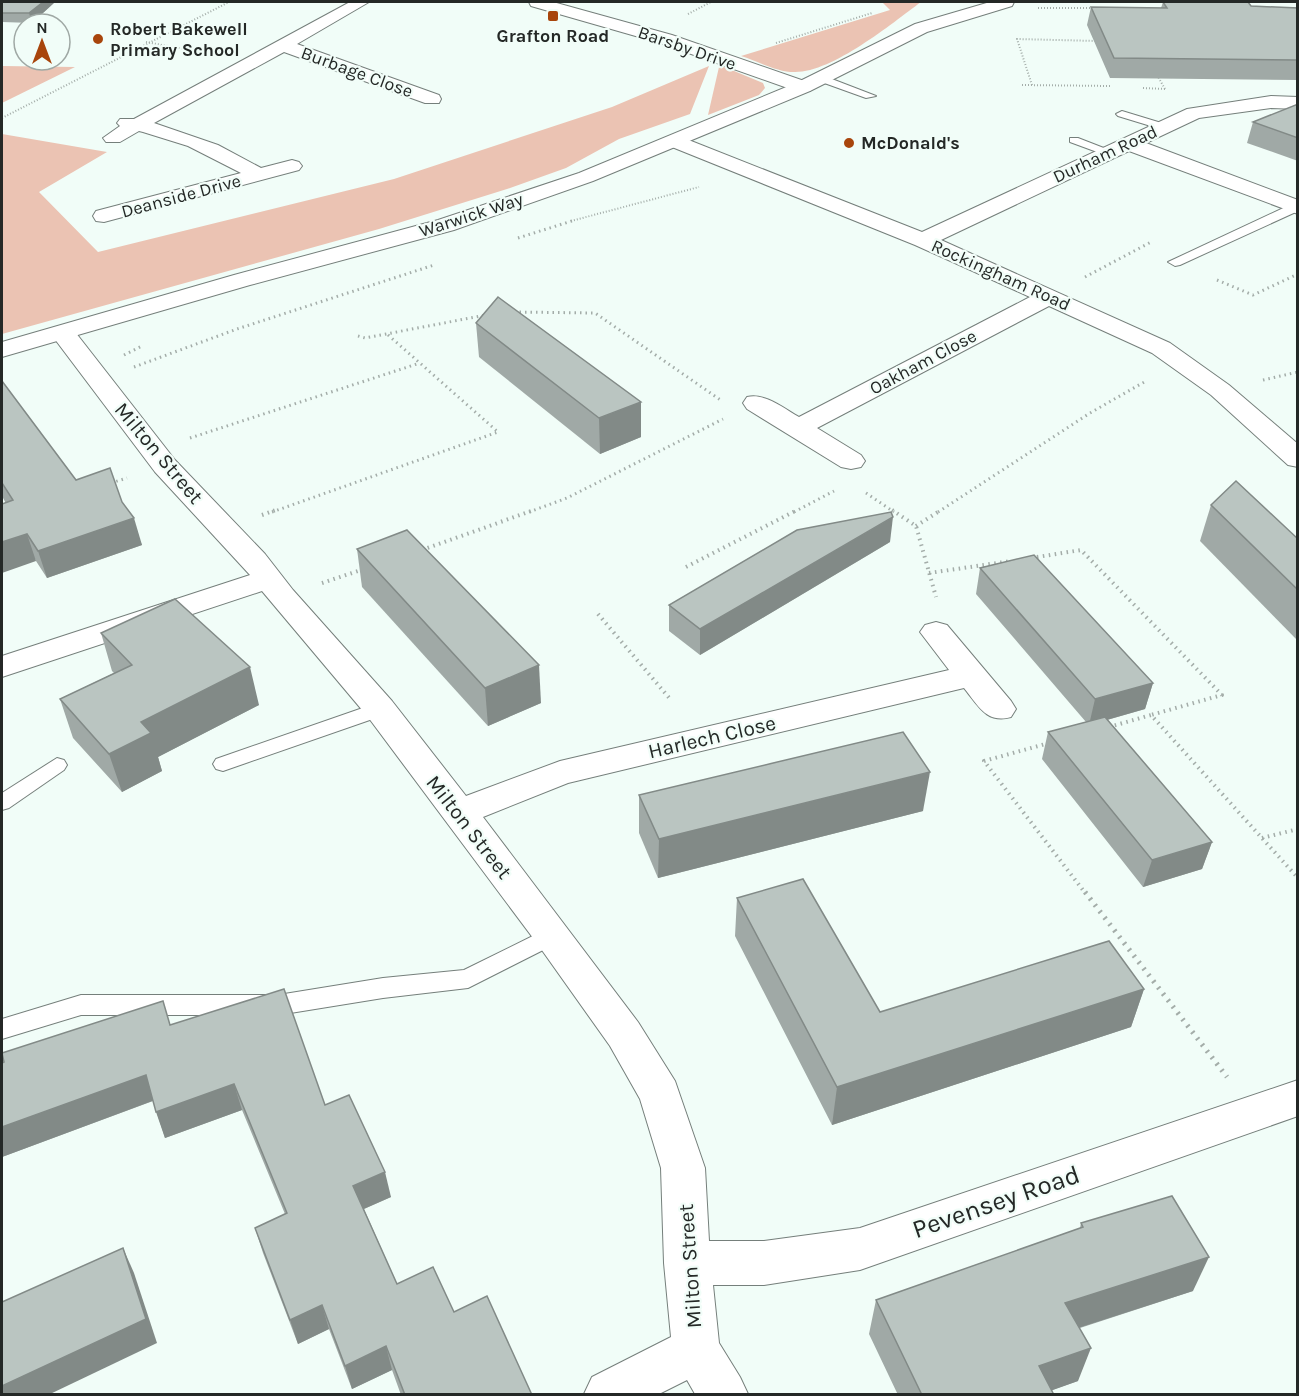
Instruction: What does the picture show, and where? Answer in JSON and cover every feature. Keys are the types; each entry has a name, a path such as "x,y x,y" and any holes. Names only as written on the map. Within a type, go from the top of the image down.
{"street":[{"path":"113,138 361,2"},
{"name":"Barsby Drive","path":"537,2 811,83"},
{"name":"Warwick Way","path":"921,28 942,2"},
{"name":"Warwick Way","path":"2,350 242,280 446,225 585,177 811,83 921,28 1006,2"},
{"name":"Burbage Close","path":"282,45 439,96 412,106"},
{"name":"Durham Road","path":"923,240 1194,113 1271,102 1298,103"},
{"name":"Deanside Drive","path":"102,118 171,132 237,161 258,175"},
{"name":"Rockingham Road","path":"674,141 923,240 1126,330 1194,369 1298,459"},
{"path":"1117,148 1297,207"},
{"name":"Deanside Drive","path":"104,216 292,166"},
{"name":"Oakham Close","path":"798,428 1048,297"},
{"name":"Milton Street","path":"63,333 158,458 224,529 380,709 553,935 624,1035 660,1094 683,1168 687,1263 696,1350 723,1395"},
{"path":"747,407 798,428 851,460"},
{"path":"2,668 276,588"},
{"path":"936,632 999,709"},
{"name":"Harlech Close","path":"458,813 560,773 972,675"},
{"name":"Pevensey Road","path":"687,1263 764,1263 860,1250 1298,1098"},
{"path":"609,1395 696,1350"}],"lane":[{"path":"811,83 870,96"},
{"path":"1122,114 1164,127"},
{"path":"1074,140 1117,148"},
{"path":"1175,262 1297,207"},
{"path":"223,764 380,709"},
{"path":"2,803 57,765"},
{"path":"2,1029 81,1005 278,1005 340,997 383,988 468,979 553,935"}],"path":[{"path":"2,118 229,2"},
{"path":"1032,8 1099,8"},
{"path":"770,45 878,12"},
{"path":"1032,85 1017,39 1106,41"},
{"path":"1156,74 1165,89"},
{"path":"511,240 609,209 706,186"},
{"path":"1048,297 1159,238"},
{"path":"127,369 237,329 436,264"},
{"path":"1217,280 1253,295 1298,273"},
{"path":"512,312 595,313 747,407"},
{"path":"358,336 365,338 489,314"},
{"path":"224,529 498,432 387,334"},
{"path":"110,483 158,458 421,363"},
{"path":"916,526 1090,414 1157,374 1194,369"},
{"path":"413,552 567,498 747,407"},
{"path":"686,567 840,488"},
{"path":"859,489 916,526 941,615 936,632"},
{"path":"929,573 1081,550 1222,695 1107,727"},
{"path":"276,588 370,567"},
{"path":"598,614 670,700"},
{"path":"1151,715 1298,878"},
{"path":"1051,743 984,761 1255,1113"},
{"path":"1262,838 1298,829"}],"shaded area":[{"path":"882,2 921,2 860,46 826,65 794,72 767,66 741,56 890,10"},
{"path":"2,66 12,66 12,72 65,72 2,103"},
{"path":"709,66 690,114 619,139 566,168 379,229 2,334 2,134 107,152 39,192 98,252 394,179 612,107"},
{"path":"722,66 763,83 765,88 759,95 708,115 719,67"}],"building":[{"path":"2,2 43,2 30,12 2,13"},
{"path":"1163,2 1248,2 1251,6 1298,8 1298,60 1114,58 1091,7 1167,8"},
{"path":"1298,104 1298,138 1253,122"},
{"path":"498,297 641,402 599,418 476,323"},
{"path":"2,381 76,480 110,468 122,502 134,518 38,551 27,534 2,542 2,504 13,500 2,483"},
{"path":"1236,481 1298,539 1298,590 1211,505"},
{"path":"891,512 893,517 700,629 669,605 797,530"},
{"path":"407,530 539,665 485,688 357,549"},
{"path":"1034,555 1153,683 1095,699 980,568"},
{"path":"175,599 250,667 141,722 151,733 109,754 60,699 132,665 101,633"},
{"path":"1105,717 1212,842 1152,860 1048,732"},
{"path":"903,732 930,772 659,839 639,795"},
{"path":"803,879 880,1012 1109,941 1144,989 837,1087 737,898"},
{"path":"284,989 325,1105 349,1095 385,1172 353,1186 397,1284 433,1267 454,1312 487,1296 532,1395 405,1395 386,1346 345,1366 322,1305 290,1320 255,1228 287,1213 234,1084 156,1112 146,1075 2,1127 2,1063 4,1062 2,1053 163,1001 170,1025"},
{"path":"1172,1196 1209,1257 1065,1303 1091,1348 1039,1366 1054,1395 922,1395 876,1300 1083,1227 1081,1223"},
{"path":"123,1248 146,1319 2,1386 2,1302"}],"place":[{"name":"Grafton Road","path":"553,16"},
{"name":"Robert Bakewell Primary School","path":"98,39"},
{"name":"McDonald's","path":"849,143"}]}
